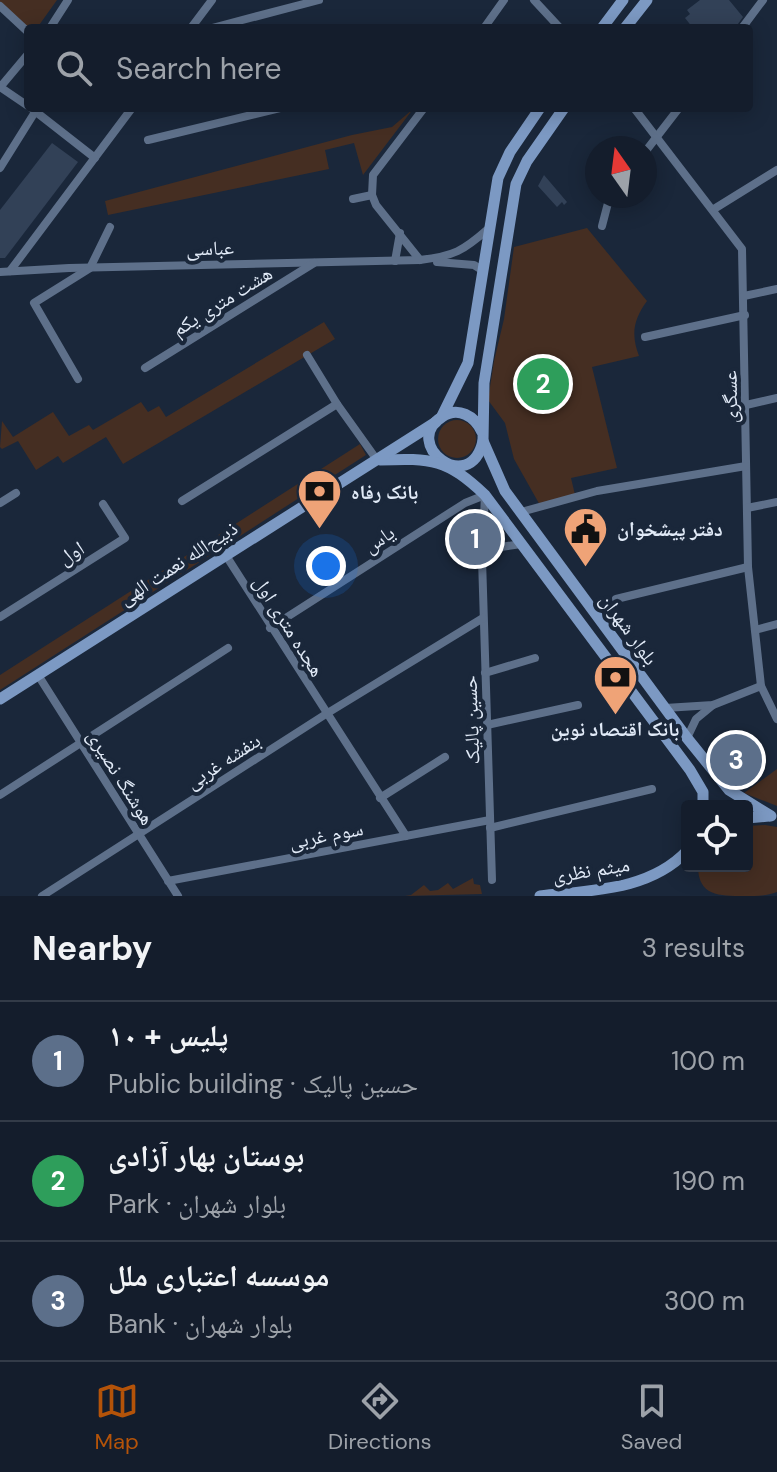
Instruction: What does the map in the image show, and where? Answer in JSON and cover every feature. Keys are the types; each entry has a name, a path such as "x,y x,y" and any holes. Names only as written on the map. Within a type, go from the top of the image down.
{"street":[{"path":"53,24 68,0"},
{"path":"194,24 212,0"},
{"path":"227,24 319,0"},
{"path":"487,24 504,0"},
{"path":"534,0 556,24"},
{"path":"605,24 623,0"},
{"path":"628,24 647,0"},
{"path":"745,24 763,0"},
{"path":"0,6 24,28"},
{"path":"24,59 1,86 24,104"},
{"path":"0,168 29,112"},
{"path":"35,112 95,158"},
{"path":"5,271 129,112"},
{"path":"148,140 264,112"},
{"path":"421,112 373,175 372,195 376,205 420,260 464,264 482,270"},
{"path":"446,464 434,453 430,437 468,363 498,178 510,152 537,112"},
{"name":"بلوار شهران","path":"561,112 527,161 516,184 484,383 483,437 505,491 687,738 729,790 774,817"},
{"name":"عسگری","path":"637,112 655,136"},
{"path":"657,137 676,112"},
{"name":"عسگری","path":"657,139 742,249 748,567 761,686 777,719"},
{"path":"714,209 777,170"},
{"path":"353,199 372,195"},
{"path":"602,226 607,208"},
{"path":"78,379 34,303 90,268 110,227"},
{"path":"420,260 449,257 470,245 488,229"},
{"path":"395,261 400,233"},
{"name":"عباسی","path":"5,271 420,260"},
{"name":"هشت متری یکم","path":"145,368 316,262"},
{"path":"744,296 777,289"},
{"path":"645,337 745,315"},
{"path":"307,355 377,460 407,459 455,466 471,462 481,449 483,437 479,425 466,414 450,413 439,419"},
{"path":"746,405 777,398"},
{"path":"182,501 337,404"},
{"name":"ذبیح‌الله نعمت الهی","path":"0,699 439,419"},
{"name":"بلوار شهران","path":"446,464 485,495 690,770 703,792 703,800"},
{"path":"521,512 597,491 746,466"},
{"path":"0,503 16,493"},
{"name":"یاس","path":"270,628 465,503 485,495"},
{"name":"حسین پالیک","path":"485,495 483,618 492,880"},
{"path":"747,508 777,502"},
{"name":"اول","path":"0,617 125,538 103,504"},
{"path":"482,559 501,547 521,544"},
{"name":"هجده متری اول","path":"225,554 406,836"},
{"path":"616,599 748,567"},
{"name":"بنفشه غربی","path":"42,896 326,714 483,618"},
{"path":"755,630 777,624"},
{"path":"0,795 228,648"},
{"path":"485,673 535,658"},
{"name":"هوشنگ نصیری","path":"38,675 178,896"},
{"path":"687,738 696,719 713,705 761,686"},
{"path":"487,725 578,705"},
{"path":"665,708 713,705"},
{"path":"380,798 445,757"},
{"name":"سوم غربی","path":"168,881 406,836 490,824 652,789"},
{"path":"753,818 774,817"},
{"name":"میثم نظری","path":"540,896 623,886 649,878 681,857"}],"shaded area":[{"path":"0,0 57,0 40,24 24,25 0,4"},
{"path":"411,112 363,175 354,143 325,150 329,169 108,215 105,201 392,127"},
{"path":"587,228 647,301 635,328 639,356 592,367 617,468 571,478 576,499 541,507 514,459 505,423 488,400 494,361 504,319 514,247"},
{"path":"324,322 335,339 123,464 106,437 63,463 58,456 36,470 18,441 2,449 0,447 2,421 13,437 53,412 69,436 89,425 93,430 141,402 148,412 159,406 166,417"},
{"path":"457,420 470,426 476,439 470,452 457,458 444,452 438,439 444,426"},
{"path":"360,444 366,455 0,690 0,675"},
{"path":"777,769 777,806 744,793"},
{"path":"753,826 777,827 777,892 761,896 735,896 706,889 699,872 753,872"},
{"path":"473,878 474,884 480,885 482,894 405,896 424,885 430,891 448,883 453,889"}],"building":[{"path":"700,0 729,0 743,17 738,24 690,24 685,18 690,14 687,10"},
{"path":"52,143 78,162 5,258 0,258 0,210"},
{"path":"544,175 567,202 564,205 562,202 557,207 538,186"}],"place":[{"name":"بوستان بهار آزادی","path":"543,384"},
{"name":"بانک رفاه","path":"320,531"},
{"name":"پلیس + ۱۰","path":"475,539"},
{"name":"دفتر پیشخوان","path":"586,568"},
{"name":"بانک اقتصاد نوین","path":"615,716"},
{"name":"موسسه اعتباری ملل","path":"736,760"}]}
